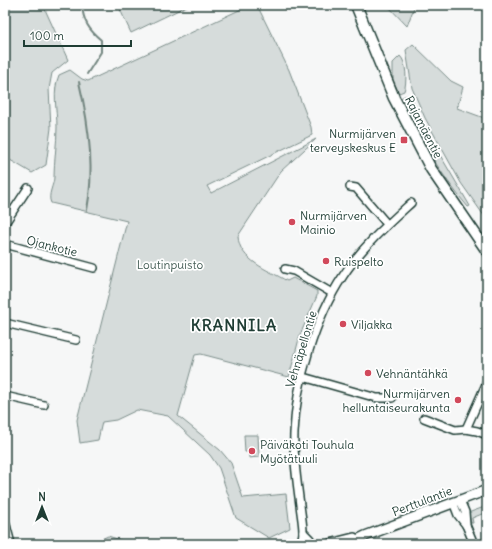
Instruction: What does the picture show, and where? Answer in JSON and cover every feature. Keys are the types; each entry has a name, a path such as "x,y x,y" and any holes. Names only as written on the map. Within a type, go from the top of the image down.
{"main road":[{"name":"Rajamäentie","path":"356,5 394,98 431,170 487,251"}],"street":[{"path":"350,187 356,188 387,224"},
{"path":"5,223 28,188"},
{"name":"Vehnäpellontie","path":"301,544 303,532 294,464 294,434 296,408 314,338 332,293 358,256 387,224 411,203"},
{"name":"Ojankotie","path":"5,244 94,268"},
{"path":"285,269 294,271 332,293"},
{"path":"5,323 76,340"},
{"path":"303,377 378,398 392,398"},
{"path":"466,429 487,382"},
{"path":"5,396 44,405"},
{"path":"424,418 455,430 466,429 487,435"},
{"name":"Perttulantie","path":"349,544 366,536 487,490"},
{"path":"457,501 465,512 466,525 474,544"},
{"path":"5,521 11,544"},
{"name":"Vehnäpellontie","path":"303,532 310,539 312,544"},
{"name":"Perttulantie","path":"330,544 366,536"}],"green space":[{"path":"5,5 43,5 68,60 52,73 49,89 51,128 46,165 32,173 5,157"},
{"path":"118,5 189,5 131,33"},
{"name":"Loutinpuisto","path":"250,5 258,7 289,70 311,127 312,135 207,186 211,193 316,139 281,171 238,236 240,245 244,252 256,264 287,281 293,278 317,291 317,296 300,335 289,377 201,354 195,355 178,416 220,450 231,463 243,498 286,494 290,528 269,538 236,518 219,468 210,455 168,416 137,410 116,420 102,422 98,440 80,443 77,420 127,221 51,203 50,200 50,193 54,180 57,127 55,94 59,75 70,70 82,79 88,81"},
{"path":"387,5 415,5 407,26"},
{"path":"413,44 451,81 463,87 457,108 487,119 487,220 461,183 425,118 412,88 406,50"},
{"path":"400,56 404,63 406,78 404,91 399,93 393,80 393,63"},
{"path":"405,96 411,97 433,143 470,206 468,207 448,181 415,128 401,98"},
{"path":"244,435 258,435 259,457 249,458 249,452 245,452"},
{"path":"487,506 487,512 472,518 473,523 471,523 468,513"},
{"path":"108,536 133,544 90,544"}],"waterway":[{"path":"82,5 87,25 101,40 101,52 87,74"},
{"path":"79,82 86,114 90,146 91,178 87,210"}],"place":[{"name":"Nurmijärven terveyskeskus E","path":"404,140"},
{"name":"Nurmijärven Mainio","path":"292,222"},
{"name":"Ruispelto","path":"326,261"},
{"name":"Viljakka","path":"343,324"},
{"name":"Vehnäntähkä","path":"368,373"},
{"name":"Nurmijärven helluntaiseurakunta","path":"458,400"},
{"name":"Päiväkoti Touhula Myötätuuli","path":"252,451"}],"district":[{"name":"KRANNILA","path":"234,325"}]}
